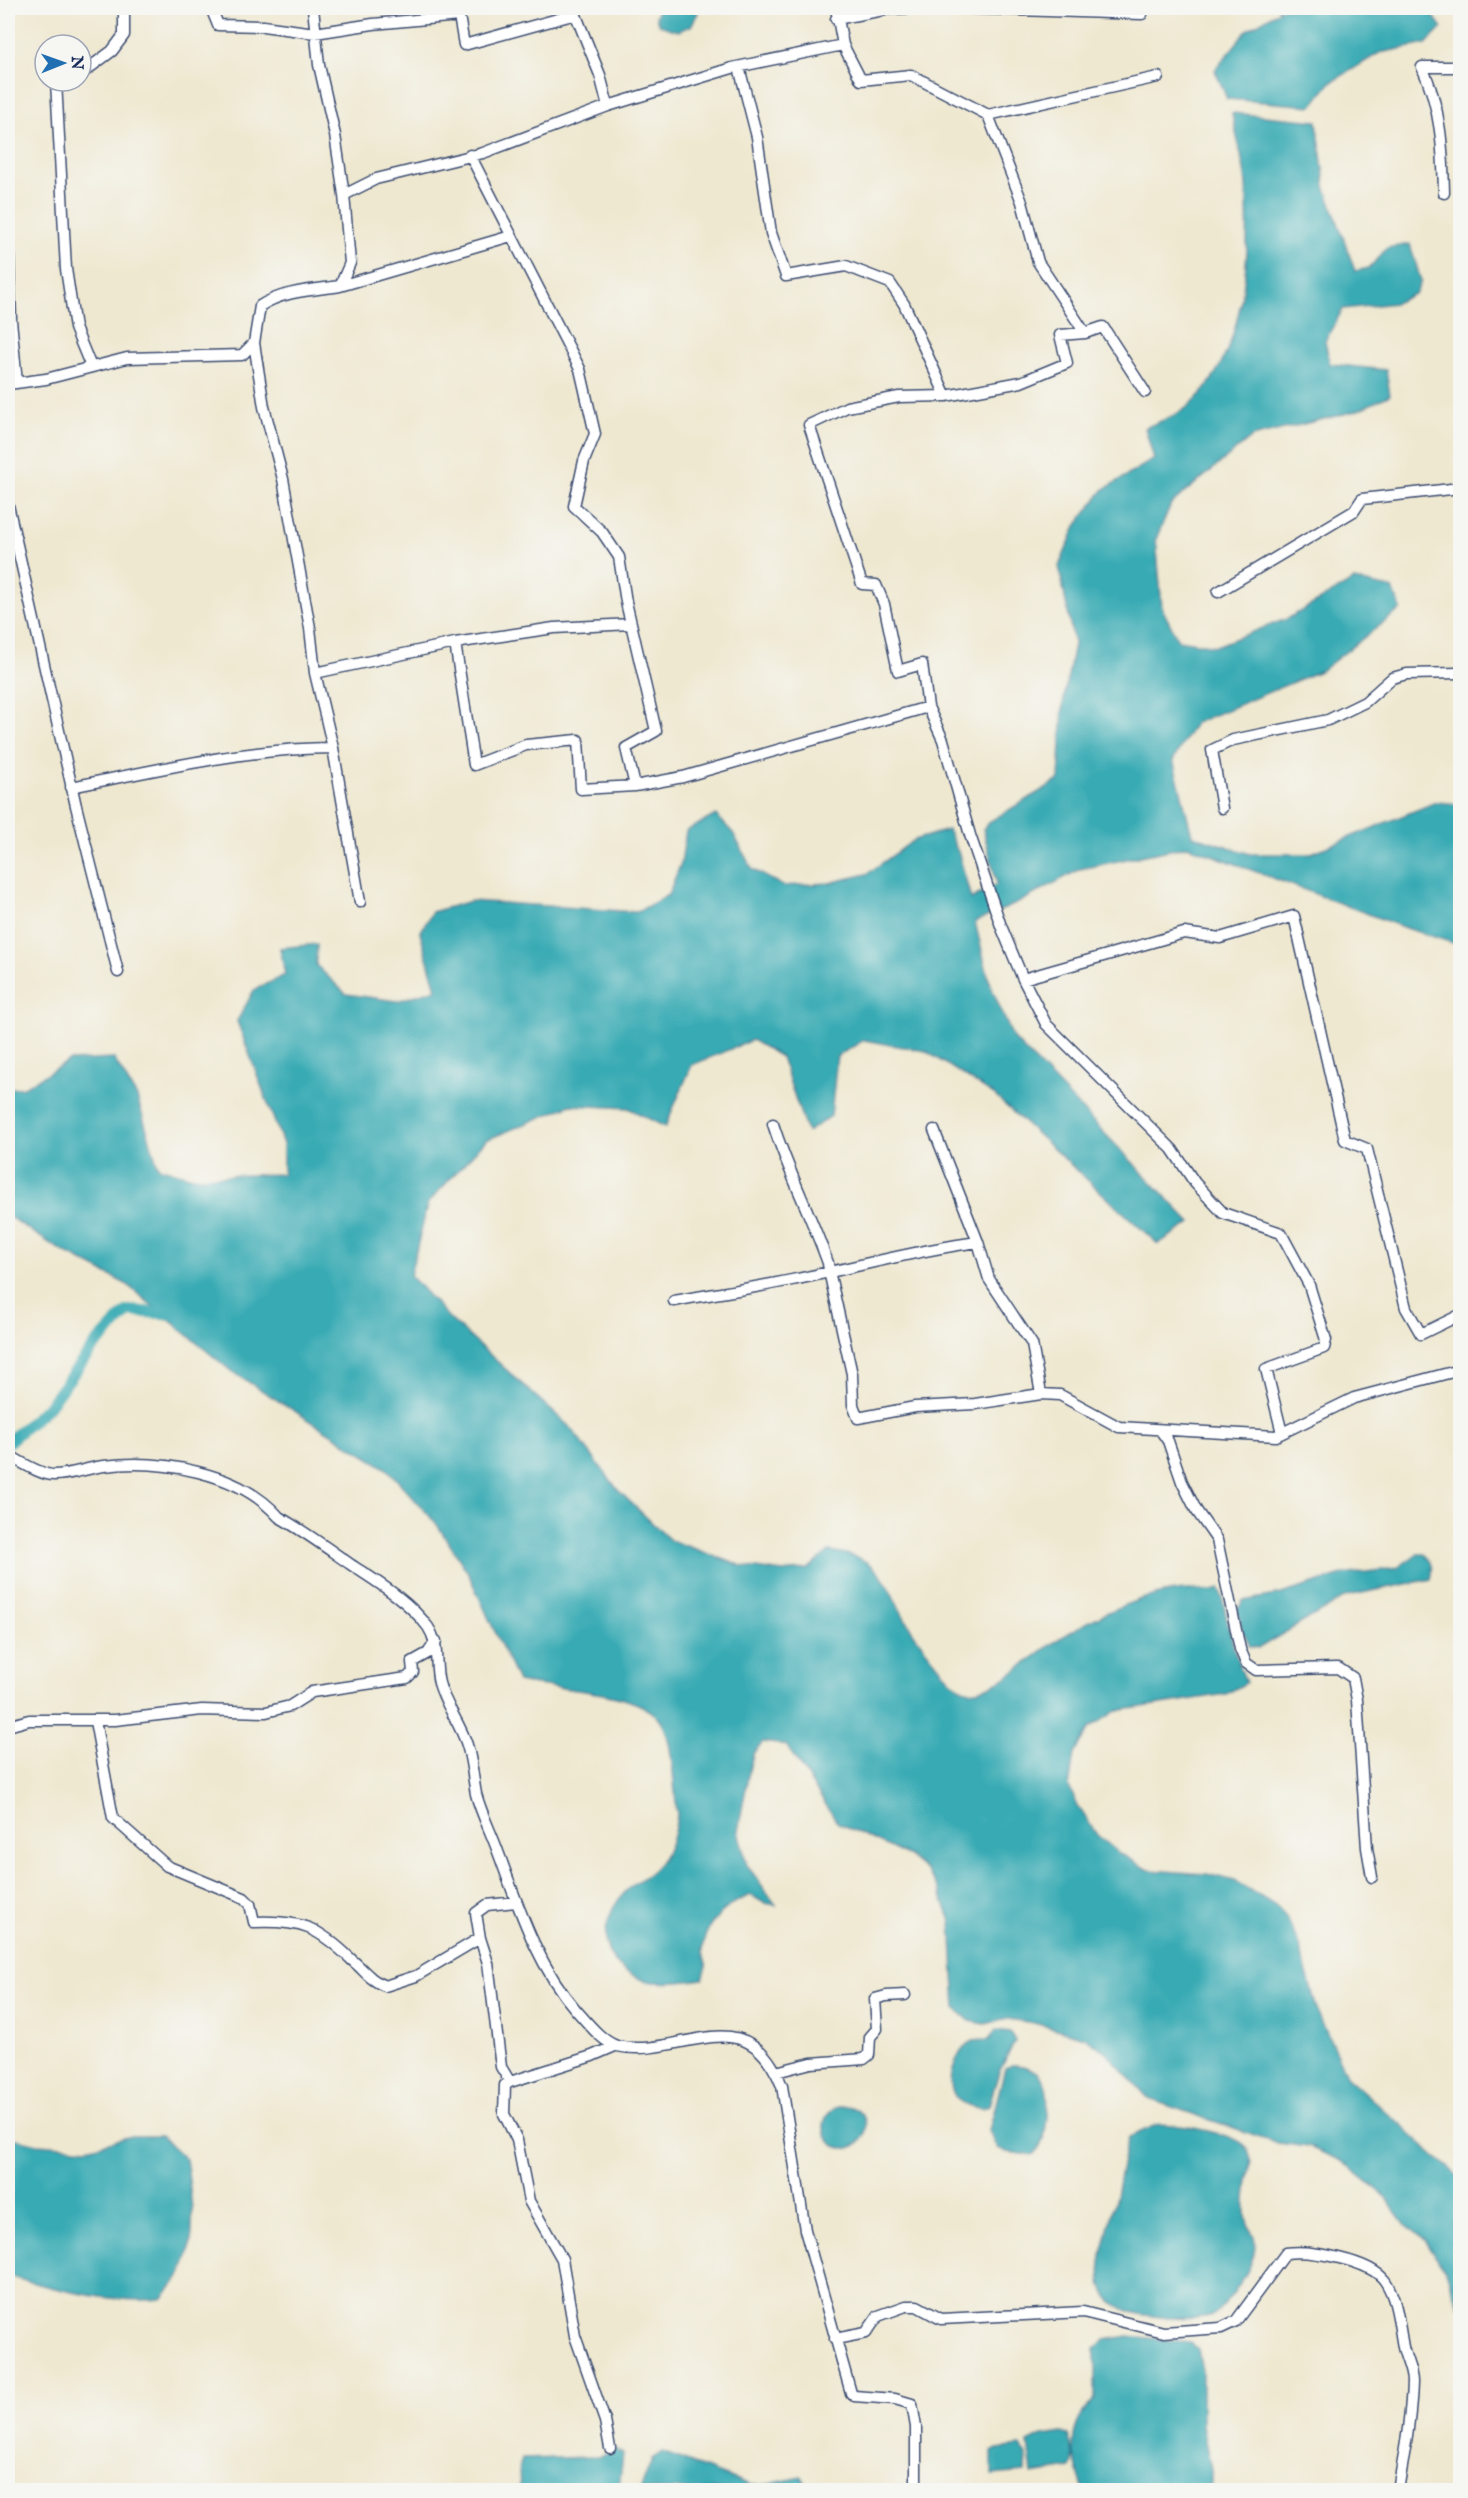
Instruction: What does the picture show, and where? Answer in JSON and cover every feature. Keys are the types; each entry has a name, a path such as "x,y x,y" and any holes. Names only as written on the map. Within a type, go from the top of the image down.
{"street":[{"path":"93,65 112,51 124,35 124,8"},
{"path":"211,8 218,25 263,26 315,33 373,24 459,16 464,45 575,11 600,75 608,106"},
{"path":"313,8 315,33 344,195 350,263 340,286"},
{"path":"918,8 836,13 843,45 861,80 911,75 988,115 1158,77"},
{"path":"951,8 1142,14"},
{"path":"344,195 376,179 483,153 608,106 739,67 843,45"},
{"path":"1444,193 1438,113 1432,87 1422,66 1461,67"},
{"path":"739,67 757,137 771,233 786,276 846,266 890,283 904,304 946,396"},
{"path":"57,93 66,269 75,328 91,367"},
{"path":"988,115 1022,202 1038,262 1085,333"},
{"path":"470,155 580,369 595,434 584,461 574,506 602,532 620,557 631,624 656,731 626,748 636,786"},
{"path":"8,230 12,384 127,358 242,355 254,343"},
{"path":"360,902 333,748 315,674 310,628 283,479 264,407 258,355 254,343 260,306 286,294 340,286 511,236"},
{"path":"1145,392 1103,327 1085,333 1060,335 1067,363 1021,382 946,396 899,397 847,407 809,425 862,584 876,585 884,603 898,671 922,664 928,707 943,740 986,883 1023,979 1046,1024 1172,1149 1196,1183 1223,1213 1281,1233 1309,1285 1326,1341 1324,1348 1318,1352 1279,1362 1266,1369 1282,1433"},
{"path":"1218,592 1354,511 1362,499 1461,488"},
{"path":"8,505 71,787 118,972"},
{"path":"315,674 455,643 554,627 631,624"},
{"path":"455,643 474,765 526,745 579,740 581,789 636,786 683,777 928,707"},
{"path":"1222,808 1212,750 1233,740 1328,720 1365,702 1392,678 1407,674 1461,673"},
{"path":"71,787 156,770 263,753 299,748 333,748"},
{"path":"1023,979 1184,933 1220,938 1294,916 1345,1140 1367,1149 1406,1308 1421,1334 1461,1316"},
{"path":"773,1124 786,1163 807,1205 829,1271 852,1374 854,1405 858,1418 915,1407 975,1404 1041,1394 1060,1395 1119,1427 1275,1436 1354,1398 1461,1370"},
{"path":"934,1130 978,1242 989,1279 1032,1344 1041,1394"},
{"path":"674,1301 945,1246 978,1242"},
{"path":"1161,1431 1196,1510 1217,1540 1235,1627 1246,1663 1256,1670 1338,1668 1353,1678 1357,1700 1367,1848 1372,1877"},
{"path":"8,1455 52,1476 104,1466 150,1463 197,1471 252,1493 266,1501 279,1516 393,1593 427,1626 436,1641 439,1682 464,1737 476,1794 537,1952 570,2003 615,2046"},
{"path":"8,1726 29,1720 95,1720 194,1711 249,1713 279,1710 312,1692 407,1678 413,1672 412,1662 428,1653 436,1641"},
{"path":"95,1720 113,1818 167,1866 244,1898 250,1904 254,1922 284,1920 305,1925 353,1961 369,1980 385,1986 416,1976 480,1938"},
{"path":"510,2082 501,2067 488,1963 480,1938 476,1913 487,1905 516,1902"},
{"path":"776,2072 811,2063 864,2059 869,2055 870,2037 877,2029 875,1999 905,1995"},
{"path":"610,2448 605,2421 575,2336 562,2259 529,2201 517,2140 504,2114 505,2085 615,2046 660,2046 715,2035 736,2037 766,2056 782,2086 805,2230 852,2395 906,2401 914,2408 916,2490"},
{"path":"835,2340 866,2333 878,2316 906,2306 916,2306 941,2319 1083,2312 1164,2332 1221,2328 1236,2321 1286,2253 1302,2251 1328,2254 1358,2265 1384,2280 1395,2309 1404,2356 1412,2378 1409,2426 1398,2490"}],"water":[{"path":"658,8 697,8 698,13 691,26 678,31 659,25 656,17"},
{"path":"1278,8 1428,8 1442,28 1426,44 1379,53 1330,83 1312,106 1227,99 1215,70 1247,30 1279,11"},
{"path":"1232,113 1317,121 1325,186 1355,271 1369,268 1387,248 1410,244 1421,281 1416,293 1395,303 1343,309 1325,341 1330,364 1386,370 1390,395 1356,411 1252,437 1171,504 1156,539 1162,608 1178,640 1216,646 1289,618 1354,580 1393,589 1401,609 1322,670 1195,723 1173,760 1192,835 1250,854 1309,854 1436,802 1460,804 1460,945 1408,929 1188,846 1080,869 1018,903 975,922 990,984 1013,1038 1191,1223 1158,1244 994,1095 926,1051 864,1040 837,1056 831,1116 807,1132 781,1057 752,1040 692,1065 665,1127 628,1108 571,1105 486,1140 428,1203 410,1275 450,1319 571,1428 618,1490 670,1540 742,1566 783,1572 808,1569 829,1551 861,1559 879,1573 919,1640 950,1679 962,1689 977,1690 1002,1680 1059,1639 1119,1607 1168,1592 1220,1589 1235,1653 1246,1683 1226,1694 1116,1711 1089,1729 1074,1754 1069,1787 1097,1835 1119,1853 1149,1870 1207,1874 1235,1881 1279,1908 1289,1922 1300,1948 1318,2013 1347,2077 1460,2178 1460,2308 1447,2274 1426,2240 1407,2226 1383,2194 1340,2160 1309,2147 1278,2143 1149,2099 1107,2053 1085,2037 1034,2023 1008,2019 985,2024 970,2021 956,2009 951,1921 938,1888 927,1871 910,1857 838,1823 786,1745 763,1742 754,1752 738,1831 747,1865 776,1905 764,1903 751,1895 721,1913 707,1932 704,1943 703,1954 707,1966 703,1979 657,1982 647,1981 627,1972 617,1964 607,1947 606,1927 609,1917 626,1891 652,1871 668,1850 677,1814 667,1735 655,1714 621,1698 518,1682 467,1571 436,1523 387,1469 231,1371 126,1284 59,1249 8,1216 8,1089 24,1087 69,1061 114,1059 137,1097 158,1167 193,1177 283,1174 283,1144 237,1021 254,990 285,975 280,948 317,944 316,965 346,994 397,1001 436,989 420,933 432,912 471,901 637,912 668,895 681,863 686,831 716,815 733,833 752,869 783,886 829,883 867,874 914,840 948,830 959,854 971,899 997,884 983,829 992,820 1059,780 1063,703 1074,644 1059,566 1076,526 1103,490 1154,459 1145,428 1182,411 1206,388 1221,363 1233,335 1245,274 1247,213 1245,176"},
{"path":"1417,1554 1424,1554 1431,1563 1431,1579 1347,1596 1259,1648 1250,1646 1242,1630 1237,1610 1243,1601 1281,1594 1342,1575 1397,1568"},
{"path":"996,2030 1010,2032 1015,2041 999,2072 989,2105 980,2108 963,2103 954,2096 951,2087 954,2064 966,2045 975,2041 989,2040"},
{"path":"1012,2065 1034,2071 1044,2081 1046,2088 1045,2132 1042,2143 1032,2155 998,2149 989,2131 1005,2068"},
{"path":"845,2106 853,2107 860,2112 865,2119 865,2135 860,2142 853,2147 845,2148 837,2147 830,2142 825,2135 824,2127 825,2119 830,2112 837,2107"},
{"path":"1159,2124 1219,2134 1241,2143 1249,2153 1251,2163 1246,2213 1247,2222 1255,2241 1254,2253 1247,2273 1214,2315 1175,2318 1129,2311 1114,2304 1105,2294 1101,2282 1100,2268 1129,2137"},
{"path":"131,2136 161,2136 186,2159 192,2217 190,2246 182,2273 162,2299 104,2297 8,2276 8,2137 38,2144 88,2148"},
{"path":"1128,2336 1191,2342 1198,2350 1202,2370 1202,2426 1211,2469 1211,2484 1204,2490 1084,2490 1076,2464 1073,2442 1079,2421 1095,2399 1095,2349 1105,2340"},
{"path":"1062,2433 1068,2435 1072,2447 1071,2468 1032,2474 1028,2443 1042,2436"},
{"path":"1021,2446 1026,2455 1025,2472 992,2475 992,2452 997,2449"},
{"path":"616,2449 623,2454 619,2490 520,2490 519,2468 522,2459 598,2457"},
{"path":"662,2452 750,2485 764,2485 802,2477 810,2490 640,2490 652,2459"}],"waterway":[{"path":"8,1442 47,1408 94,1346 128,1311 178,1314"}]}
